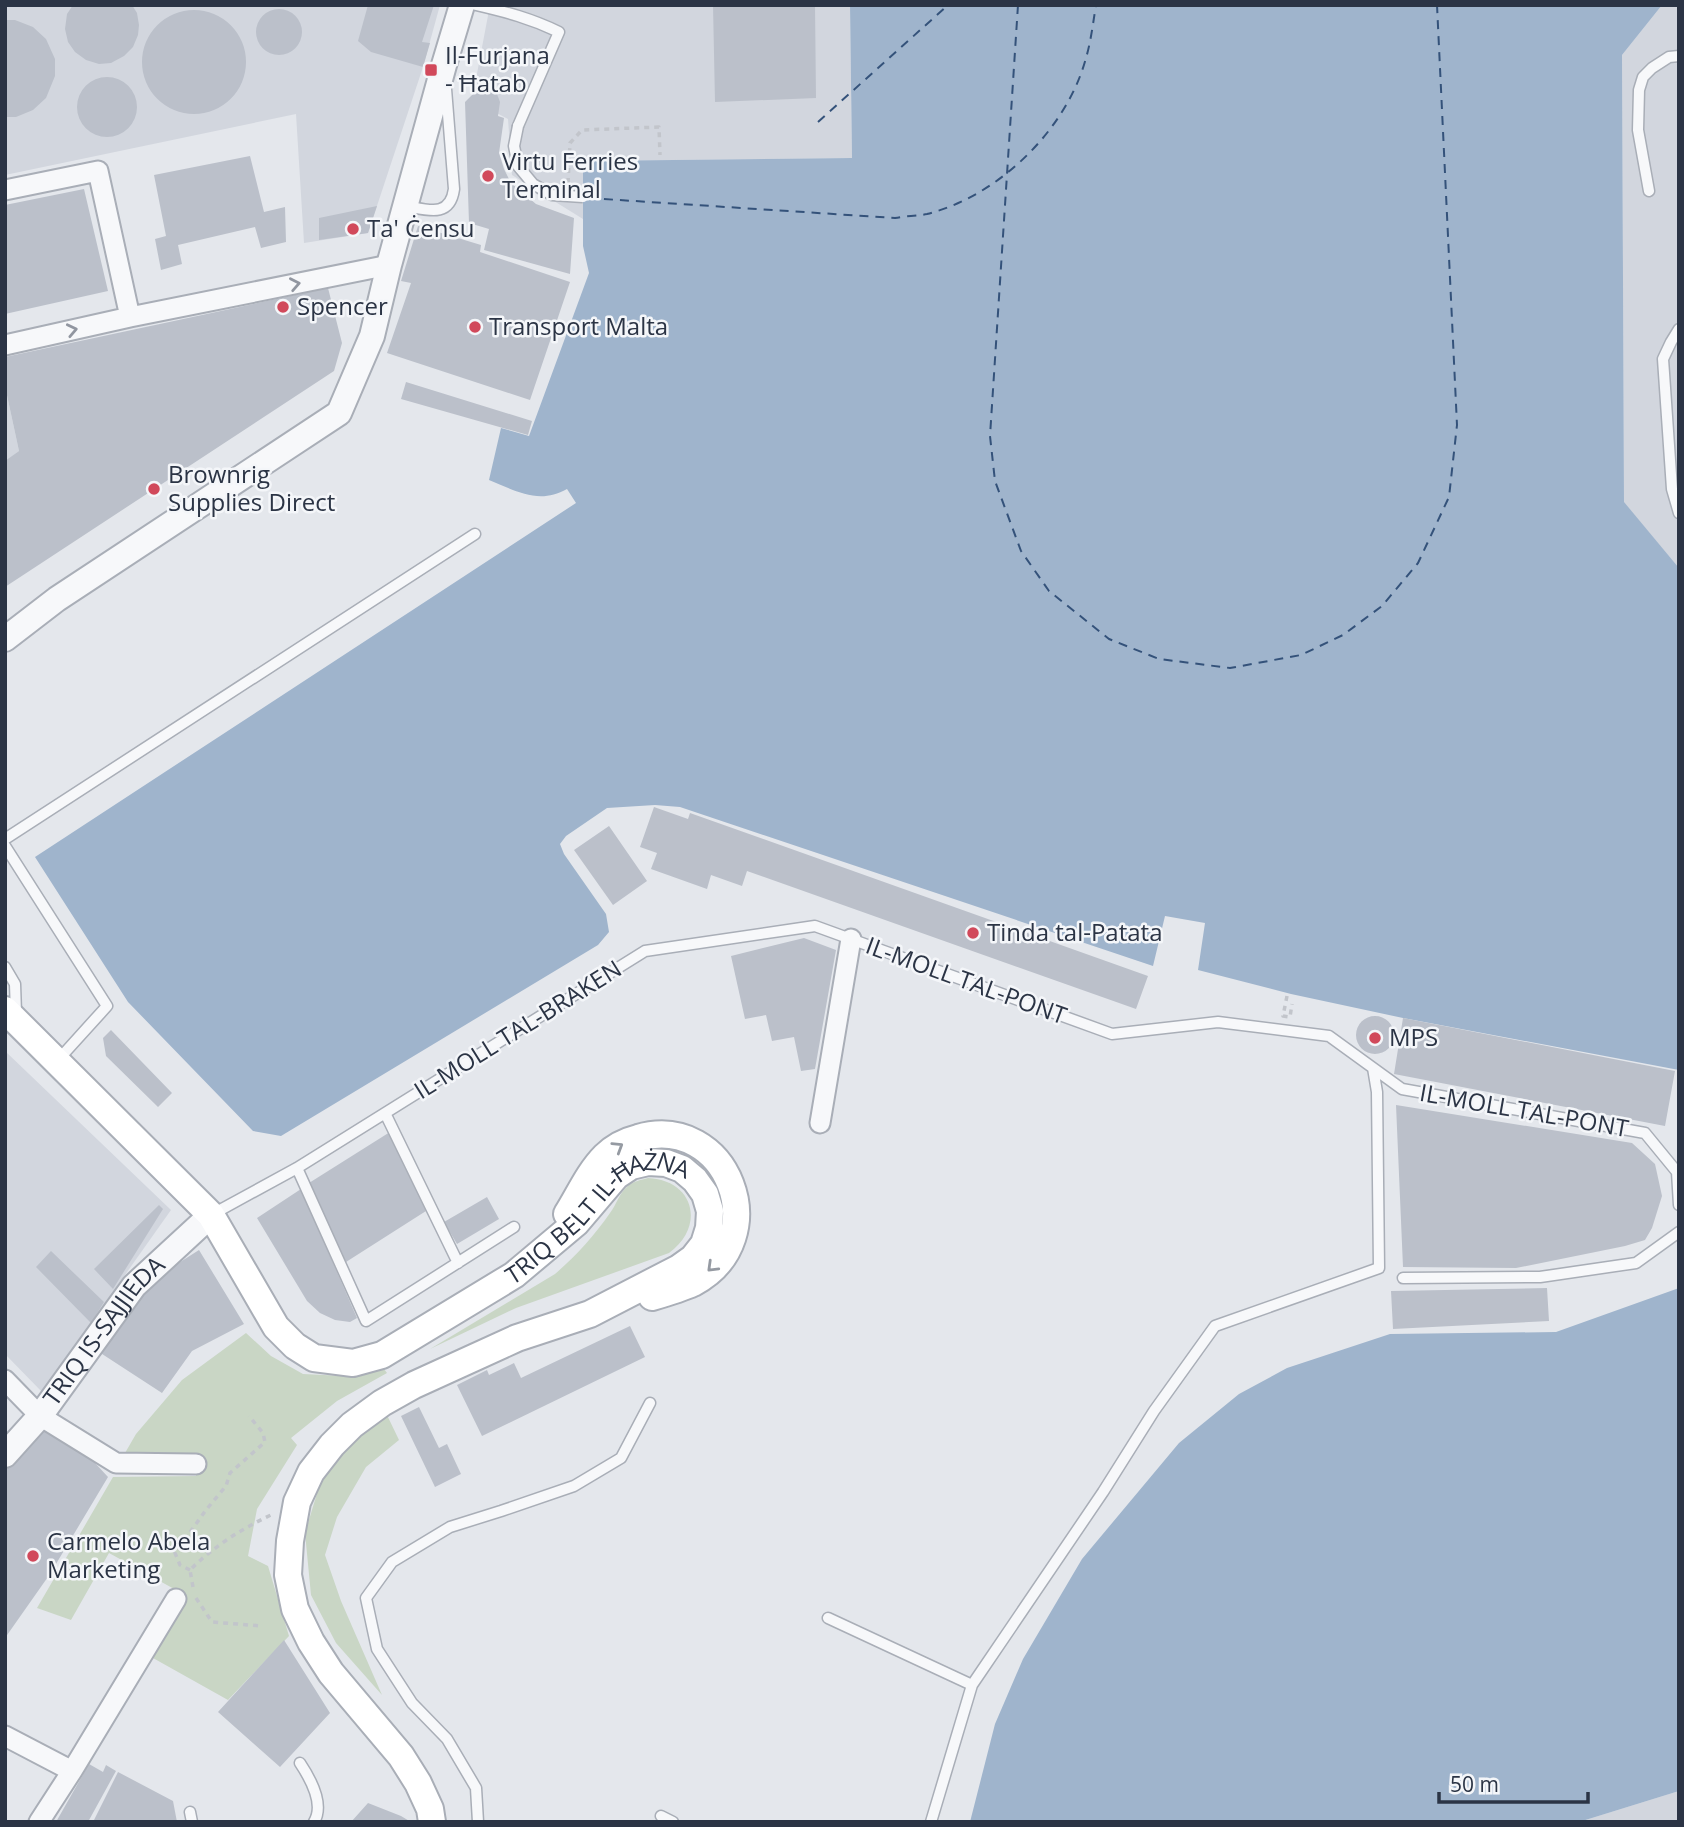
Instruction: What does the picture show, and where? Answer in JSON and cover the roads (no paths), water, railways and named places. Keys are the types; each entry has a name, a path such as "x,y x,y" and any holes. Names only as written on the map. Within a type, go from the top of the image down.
{"main road":[{"name":"TRIQ BELT IL-ĦAŻNA","path":"11,1016 211,1215 276,1327 295,1346 314,1358 353,1363 382,1355 514,1275 576,1223 616,1175 631,1166 648,1162 666,1163 682,1169 695,1180 705,1194 710,1211 709,1228 704,1244 693,1258 590,1314 517,1338 414,1385 382,1403 352,1425 332,1445 311,1472 297,1502 290,1541 288,1575 295,1609 311,1643 331,1673 407,1765 430,1809 432,1822"}],"street":[{"path":"5,639 57,599 339,412 372,336 389,265 462,5"},
{"path":"5,190 97,171 130,317"},
{"path":"5,345 389,265"},
{"path":"820,1123 851,939"},
{"name":"TRIQ IS-SAJJIEDA","path":"5,1455 40,1416 134,1286 211,1215"},
{"path":"5,1380 40,1416 116,1463 196,1465"},
{"path":"38,1822 176,1599"},
{"path":"5,1736 72,1771"}],"lane":[{"path":"476,5 519,15 559,32 518,126 513,146 518,166 533,184 552,195 583,197"},
{"path":"1650,191 1638,130 1639,90 1643,77 1652,68 1669,57 1679,56"},
{"path":"406,206 440,210 450,202 453,194 444,65"},
{"path":"1679,329 1663,359 1672,489 1679,513"},
{"path":"5,839 475,534"},
{"path":"5,846 107,1006 56,1062"},
{"name":"IL-MOLL TAL-BRAKEN","path":"211,1215 297,1168 645,951 815,926 851,939"},
{"name":"IL-MOLL TAL-PONT","path":"851,939 1112,1034 1218,1022 1329,1036 1402,1089 1646,1133 1677,1172 1679,1205"},
{"path":"5,967 15,984 11,1016"},
{"path":"931,1822 972,1685 1103,1492 1154,1411 1215,1326 1379,1268 1377,1093 1374,1068"},
{"path":"385,1113 458,1263"},
{"path":"297,1168 366,1321 514,1227"},
{"path":"1403,1279 1540,1277 1636,1263 1679,1232"},
{"path":"478,1822 476,1788 447,1739 412,1703 377,1648 366,1598 392,1562 450,1527 574,1486 621,1458 650,1402"},
{"path":"828,1618 972,1685"},
{"path":"300,1763 312,1781 318,1816 314,1822"},
{"path":"661,1816 673,1822"}],"water":[{"path":"850,5 1662,5 1622,55 1624,502 1679,568 1679,1070 1403,1018 1291,994 1198,970 1205,923 1165,916 1153,966 680,807 655,805 607,808 566,836 560,844 564,854 606,914 609,932 598,945 281,1136 253,1131 128,1002 35,857 576,503 567,489 547,496 528,495 489,480 501,428 529,436 589,273 583,246 583,161 852,158"},
{"path":"1679,1288 1679,1791 1579,1822 970,1822 995,1724 1023,1659 1082,1559 1179,1443 1239,1394 1287,1368 1390,1334 1556,1332"}],"place":[{"name":"Il-Furjana - Ħatab","path":"431,70"},
{"name":"Virtu Ferries Terminal","path":"488,176"},
{"name":"Ta' Ċensu","path":"353,229"},
{"name":"Spencer","path":"283,307"},
{"name":"Transport Malta","path":"475,327"},
{"name":"Brownrig Supplies Direct","path":"154,489"},
{"name":"Tinda tal-Patata","path":"973,933"},
{"name":"MPS","path":"1375,1038"},
{"name":"Carmelo Abela Marketing","path":"33,1556"}]}
